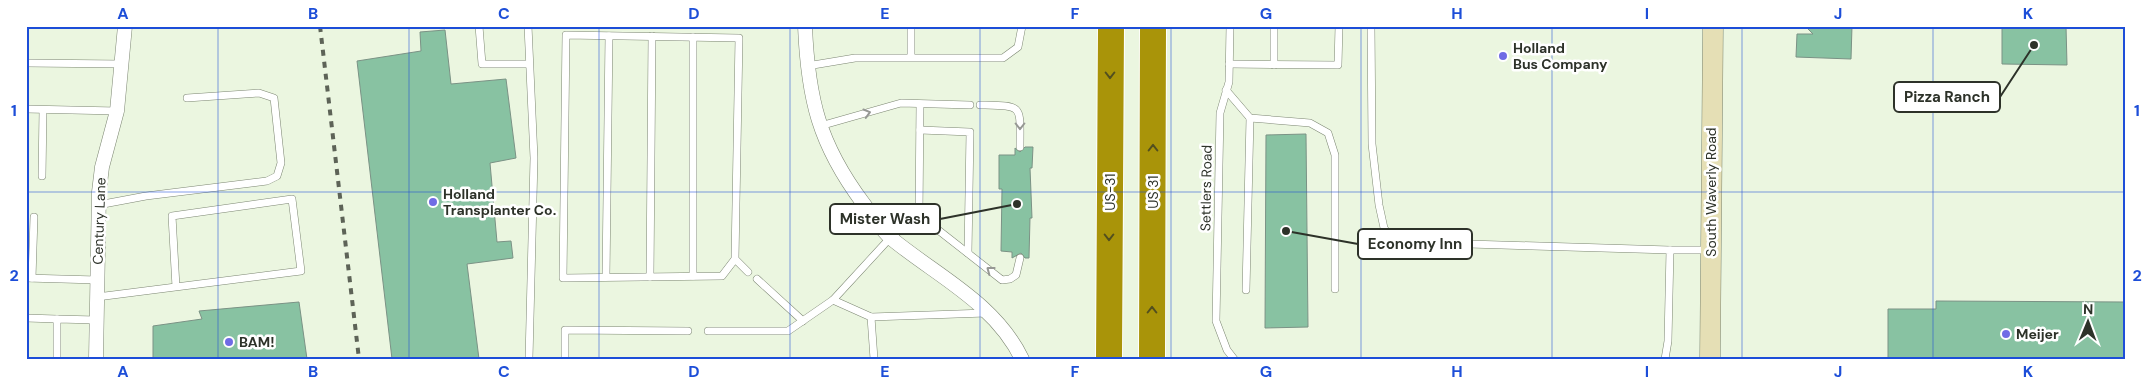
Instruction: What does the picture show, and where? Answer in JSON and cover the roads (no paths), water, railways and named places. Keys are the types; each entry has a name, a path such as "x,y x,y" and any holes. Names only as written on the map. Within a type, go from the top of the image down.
{"highway":[{"name":"US-31","path":"1109,359 1111,26"},
{"name":"US 31","path":"1152,359 1153,26"}],"main road":[{"name":"South Waverly Road","path":"1710,359 1713,26"}],"street":[{"name":"Century Lane","path":"96,359 98,205 102,167 117,111 125,26"},
{"path":"805,26 807,66 820,126 828,148 846,180 890,238 989,313 1006,333 1022,359"}],"lane":[{"path":"479,26 482,64 529,64"},
{"path":"528,26 534,158 529,359"},
{"path":"911,26 911,56"},
{"path":"807,66 855,58 911,56 1003,58 1018,47 1022,26"},
{"name":"Settlers Road","path":"1230,26 1229,64 1226,90 1220,114 1216,321 1227,350 1234,359"},
{"path":"1274,26 1274,65"},
{"path":"1229,64 1338,65 1338,26"},
{"path":"1371,26 1372,144 1384,228 1392,239 1403,242 1711,250"},
{"path":"566,35 652,36 739,38 735,259 722,276 563,278 566,35"},
{"path":"606,277 609,36"},
{"path":"650,277 652,36"},
{"path":"693,37 693,276"},
{"path":"26,63 122,64"},
{"path":"1226,90 1250,118 1246,290"},
{"path":"98,205 146,196 267,181 278,176 281,163 274,98 259,93 187,98"},
{"path":"820,126 901,103 970,105"},
{"path":"919,216 920,104"},
{"path":"980,105 1013,106 1018,109 1020,115 1020,147"},
{"path":"26,109 117,111"},
{"path":"42,176 43,110"},
{"path":"1250,118 1310,123 1328,133 1335,155 1335,289"},
{"path":"920,130 970,132 968,254"},
{"path":"97,298 301,271 292,199 172,216 176,287"},
{"path":"708,331 788,331 833,300 890,238 919,216"},
{"path":"919,216 1002,280 1010,279 1016,275 1020,258"},
{"path":"34,217 29,278 97,280"},
{"path":"1664,359 1668,342 1670,250"},
{"path":"735,259 748,272"},
{"path":"757,279 803,321"},
{"path":"833,300 871,317 989,313"},
{"path":"871,317 874,359"},
{"path":"26,318 96,320"},
{"path":"57,319 57,359"},
{"path":"564,359 565,330 688,331"}],"railway":[{"path":"320,26 359,359"}],"place":[{"name":"Pizza Ranch","path":"2034,45"},
{"name":"Holland Bus Company","path":"1503,56"},
{"name":"Holland Transplanter Co.","path":"433,202"},
{"name":"Mister Wash","path":"1017,204"},
{"name":"Economy Inn","path":"1286,231"},
{"name":"Meijer","path":"2006,334"},
{"name":"BAM!","path":"229,342"}]}
